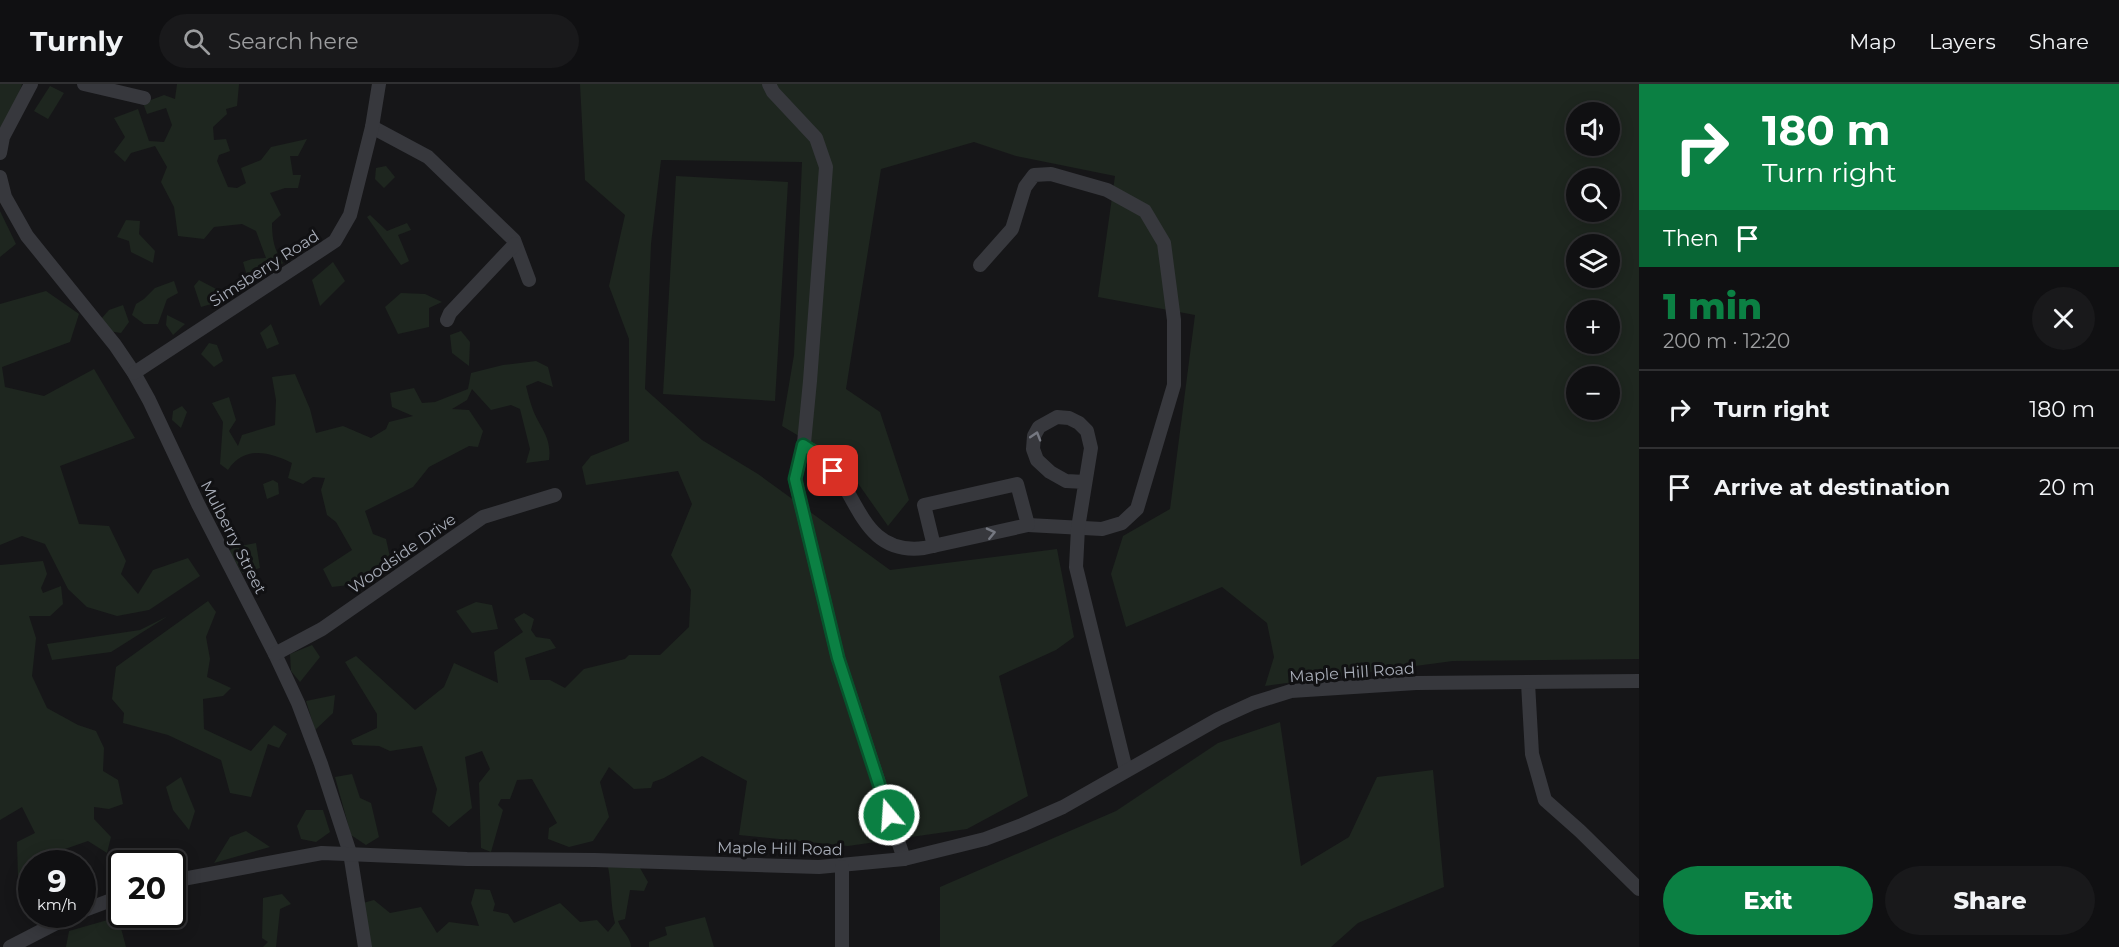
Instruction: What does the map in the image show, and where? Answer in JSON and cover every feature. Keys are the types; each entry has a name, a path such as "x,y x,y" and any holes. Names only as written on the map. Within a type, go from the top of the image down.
{"street":[{"path":"0,153 3,137 31,84"},
{"path":"84,84 144,98"},
{"name":"Simsberry Road","path":"134,373 335,241 350,215 372,127 380,84"},
{"path":"769,84 773,92 816,138 826,167 810,381 803,445 795,479 838,658 904,859"},
{"path":"372,127 428,157 515,244 529,280"},
{"path":"803,445 823,458 843,484 863,521 885,542 910,550 1028,525 1102,530 1122,523 1137,509 1174,385 1174,320 1164,243 1145,211 1107,190 1051,174 1034,175 1024,187 1012,229 980,265"},
{"name":"Mulberry Street","path":"0,177 5,197 27,236 116,345 134,373 275,654 309,734 350,853 365,947"},
{"path":"447,320 450,313 515,244"},
{"path":"1084,482 1066,481 1050,472 1037,460 1033,449 1034,436 1039,427 1057,417 1069,418 1079,423 1087,431 1091,448 1078,528 1076,567 1126,770"},
{"path":"934,546 924,505 1017,484 1028,525"},
{"name":"Woodside Drive","path":"275,654 322,629 483,517 555,495"},
{"name":"Maple Hill Road","path":"186,878 322,853 455,859 842,867 904,859 985,839 1022,825 1063,807 1218,719 1253,703 1291,691 1416,683 1639,681"},
{"path":"1528,683 1532,754 1545,800 1580,831 1639,890"},
{"path":"842,867 842,947"},
{"path":"10,947 47,928"}],"shaded area":[{"path":"0,84 22,84 0,149"},
{"path":"177,84 239,84 237,106 226,109 227,114 213,127 214,140 226,139 230,151 219,155 217,161 228,187 237,188 246,183 241,168 261,160 271,147 307,139 298,156 290,156 293,175 301,175 298,188 285,188 270,193 281,215 272,223 272,228 276,249 283,263 272,272 249,283 243,262 266,258 256,231 242,224 214,227 204,239 178,236 174,207 161,182 167,167 155,146 131,153 125,162 114,152 125,137 114,118 138,109 149,141 164,142 172,125 166,108 147,114 143,103 164,95 175,99"},
{"path":"580,84 1639,84 1639,659 1453,661 1265,686 1274,657 1267,623 1222,587 1126,627 1111,574 1123,536 1170,509 1195,315 1098,297 1115,176 1016,156 974,142 881,169 846,389 880,412 909,500 888,526 843,462 782,426 794,355 802,162 661,160 651,244 645,389 702,440 758,474 890,570 1057,549 1074,637 1056,650 999,676 1028,796 967,829 848,846 739,835 747,781 702,756 653,782 651,788 634,789 609,767 600,782 609,817 593,841 569,847 548,839 549,828 557,823 532,779 517,780 510,799 501,799 498,805 503,810 491,852 481,848 479,783 490,769 482,751 465,757 472,808 449,827 432,812 437,789 422,746 390,751 379,746 353,745 351,740 377,728 377,714 345,662 356,656 415,710 444,687 454,663 498,683 494,652 523,632 514,619 524,613 534,619 531,630 536,637 550,639 556,648 525,658 530,680 550,680 565,688 584,669 625,659 629,655 660,655 689,627 691,590 671,555 692,504 678,471 586,485 582,467 591,456 629,441 629,339 609,286 625,215 585,180"},
{"path":"50,86 64,93 48,119 34,111"},
{"path":"386,166 395,177 384,188 375,179 376,168"},
{"path":"676,176 788,182 775,401 663,394"},
{"path":"0,211 16,244 0,257"},
{"path":"370,215 387,231 407,223 411,230 398,235 409,261 401,265 367,217"},
{"path":"126,220 140,221 139,234 155,251 153,263 131,252 129,241 117,237"},
{"path":"333,262 345,281 320,306 312,280"},
{"path":"199,280 218,290 218,302 201,307 194,286"},
{"path":"174,281 178,293 167,299 158,324 144,324 132,315 136,304 155,288"},
{"path":"46,291 79,314 70,342 2,367 5,387 44,396 94,369 135,438 60,466 79,524 109,526 126,561 121,574 138,594 153,570 188,558 200,576 149,610 117,616 87,607 68,589 45,544 22,536 0,545 0,304"},
{"path":"401,293 425,294 442,302 429,308 429,327 398,334 385,307"},
{"path":"123,305 129,322 121,333 108,331 101,319 109,310"},
{"path":"167,315 185,324 173,335 166,325"},
{"path":"271,324 279,344 267,349 260,333"},
{"path":"461,331 470,342 469,366 452,353 450,335"},
{"path":"209,343 217,345 223,361 214,367 201,354"},
{"path":"536,361 548,367 553,387 538,381 526,386 533,410 549,445 549,460 526,463 530,449 520,409 511,405 491,410 472,389 467,400 452,409 469,410 483,431 478,447 469,446 429,467 413,487 365,511 373,534 386,539 392,566 366,583 332,587 323,569 352,550 336,522 327,515 321,490 325,478 313,477 303,484 288,478 292,463 266,454 249,454 234,462 228,470 220,464 223,422 212,403 229,397 236,420 229,431 238,446 242,435 275,425 276,400 272,377 295,374 310,409 316,433 343,426 371,438 386,429 389,422 413,416 392,407 390,393 414,388 422,403 435,402 468,389 471,373 503,365"},
{"path":"182,406 187,412 181,428 172,420 173,411"},
{"path":"273,480 278,483 279,494 267,499 263,484"},
{"path":"256,543 260,568 242,573 229,551 235,547"},
{"path":"43,561 47,574 41,588 43,593 61,586 63,604 50,616 29,616 36,638 32,676 47,708 78,725 96,731 104,748 103,771 118,780 123,804 109,809 94,807 94,819 111,837 107,853 88,841 62,850 18,850 18,877 17,842 35,833 22,807 0,820 0,565"},
{"path":"208,601 216,612 206,637 210,659 207,677 231,688 223,696 203,699 204,729 251,751 274,725 287,734 279,748 268,744 251,797 230,793 221,760 168,735 123,723 124,713 112,699 116,667"},
{"path":"476,602 492,605 498,629 472,633 456,611"},
{"path":"168,616 111,652 52,660 47,644 140,630"},
{"path":"312,645 320,657 300,682 291,671 290,654"},
{"path":"335,695 333,713 315,730 306,701"},
{"path":"1280,722 1301,866 1349,837 1377,777 1433,770 1444,887 1358,923 1331,947 940,947 940,887 1116,811 1218,743"},
{"path":"352,774 360,798 371,803 379,837 366,845 351,835 335,777"},
{"path":"181,777 195,811 189,830 173,810 166,787"},
{"path":"306,810 323,810 330,832 316,842 301,839 297,826"},
{"path":"246,831 270,847 214,863 230,837"},
{"path":"608,867 640,868 648,882 644,891 630,890 625,919 618,921 631,947 370,947 363,903 374,900 390,913 421,907 437,933 449,922 479,926 471,903 475,889 490,890 495,904 493,911 508,914 514,923 560,903 580,922 597,920 608,932 615,923"},
{"path":"282,894 291,904 280,909 276,947 263,947 268,942 262,938 263,898"},
{"path":"705,917 714,947 649,947 649,942 667,935 665,927"},
{"path":"108,920 108,928 121,928 126,947 66,947 69,931 80,928 96,928 96,923"}],"route":[{"path":"833,471 823,458 803,445 795,479 838,658 889,815"}]}
